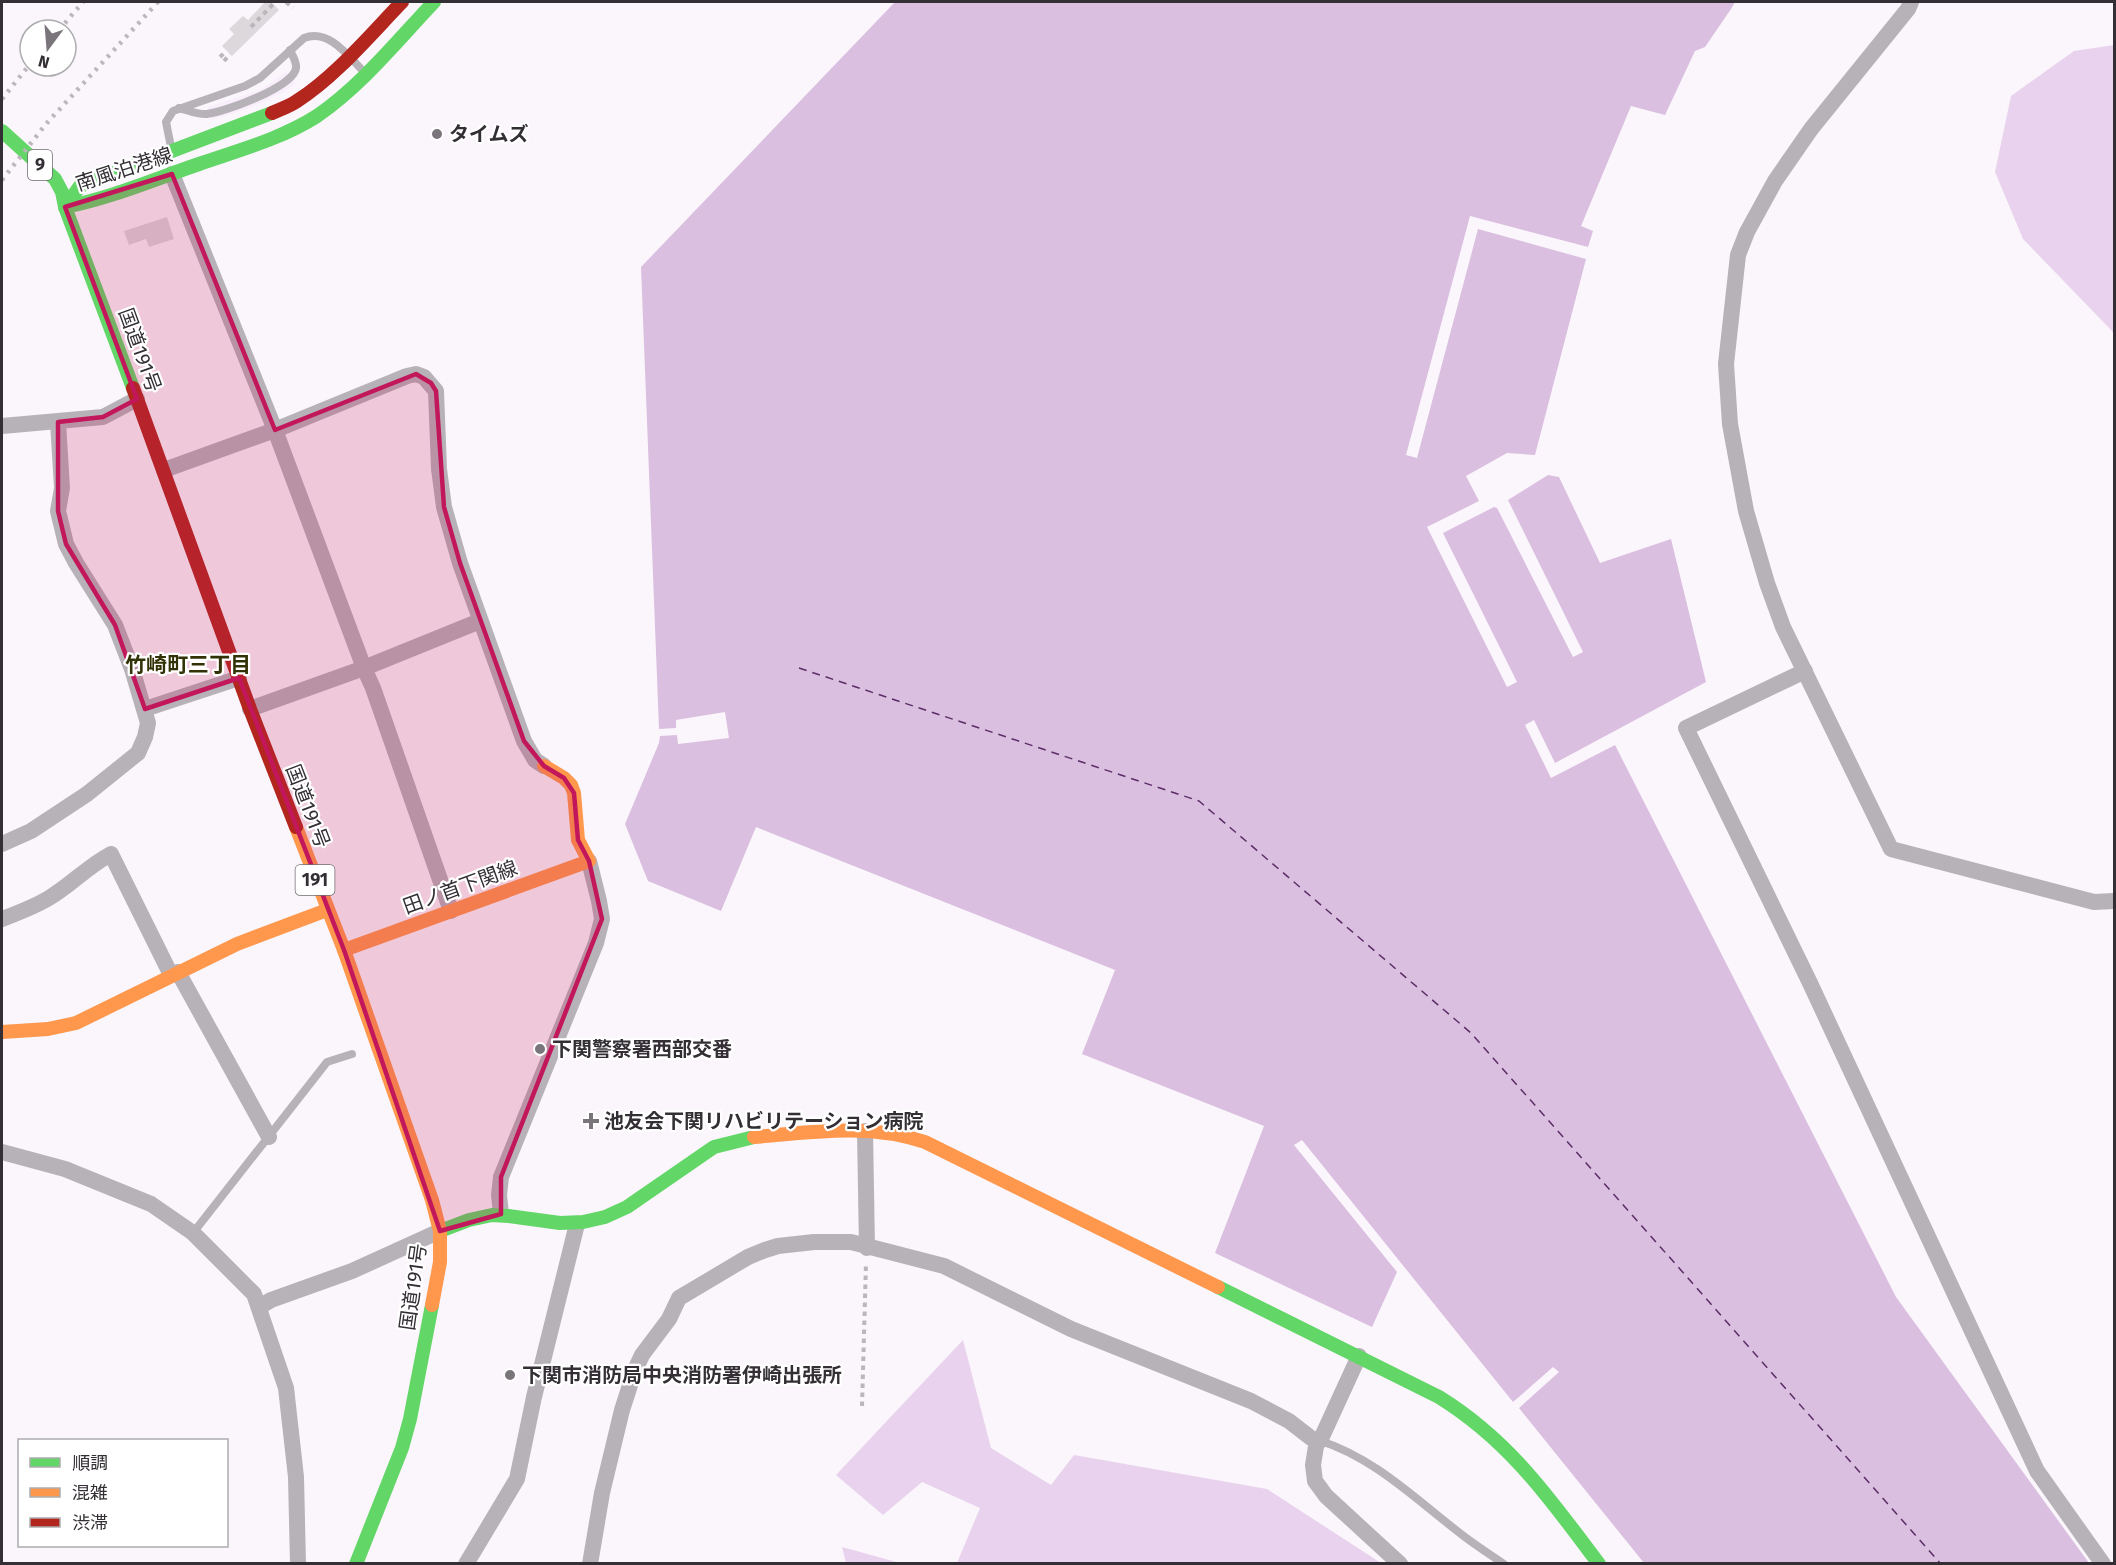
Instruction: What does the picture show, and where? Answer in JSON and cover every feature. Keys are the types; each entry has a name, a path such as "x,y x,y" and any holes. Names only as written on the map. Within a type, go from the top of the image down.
{"main road":[{"name":"南風泊港線","path":"65,207 81,186 177,154 280,110 314,88 349,57 402,2"},
{"name":"南風泊港線","path":"65,207 100,200 292,130 317,115 365,73 434,2"},
{"name":"9","path":"2,130 55,179 62,192 65,207"},
{"name":"9","path":"49,198 65,207"},
{"name":"国道191号","path":"65,207 164,470 250,710 344,950 432,1200 440,1231 440,1262 410,1419 402,1448 356,1563"},
{"path":"544,766 571,785 574,793 578,840 589,861"},
{"name":"田ノ首下関線","path":"344,950 589,861"},
{"path":"2,1032 48,1029 76,1023 237,944 327,910"},
{"path":"440,1231 483,1216 501,1214 538,1222 577,1224 599,1221 615,1215 714,1147 751,1137 841,1130 905,1135 925,1142 1439,1397 1473,1419 1503,1446 1540,1487 1599,1563"}],"street":[{"path":"1911,2 1908,9 1811,129 1775,181 1747,232 1738,255 1726,364 1730,423 1746,511 1767,583 1783,627 1891,849 2094,902 2115,901"},
{"path":"172,174 275,430 373,688 451,910"},
{"path":"164,470 275,430 406,376 416,374 431,383 436,391 439,470 444,507 460,562 524,741 536,760 544,766"},
{"path":"2,426 103,417 137,399"},
{"path":"2,844 31,831 87,794 138,753 148,723 115,625 66,544 58,511 62,488 58,422"},
{"path":"250,710 364,668 480,621"},
{"path":"1805,671 1686,728 1810,983 2037,1471 2103,1563"},
{"path":"145,709 238,678"},
{"path":"2,919 22,912 51,897 95,862 111,854 175,973 269,1137"},
{"path":"501,1214 499,1195 501,1177 596,943 602,919 589,861"},
{"path":"865,1131 867,1248"},
{"path":"2,1152 65,1169 151,1204 193,1233 254,1293 286,1388 296,1477 298,1563"},
{"path":"466,1563 518,1479 534,1398 577,1224"},
{"path":"260,1307 271,1300 352,1271 440,1231"},
{"path":"590,1563 602,1493 622,1410 634,1370 642,1355 669,1319 679,1298 748,1257 778,1246 851,1242 867,1248 944,1266 1071,1329 1251,1401 1289,1421 1311,1438 1319,1440"},
{"path":"1359,1356 1319,1440 1313,1465 1315,1481 1326,1496 1400,1563"}],"lane":[{"path":"177,154 166,122 173,111 245,86 260,78 304,38 318,35 331,40 365,73"},
{"path":"179,108 205,114 275,89 294,74 296,67 290,50"},
{"path":"221,146 264,142"},
{"path":"193,1233 327,1062 352,1054"},
{"path":"1319,1440 1350,1452 1371,1464 1469,1540 1504,1563"}],"path":[{"path":"251,27 275,2"},
{"path":"286,2 293,8"},
{"path":"220,57 228,52 224,61"},
{"path":"862,1406 867,1248"}],"highlighted area":[{"path":"172,174 275,430 407,376 416,374 431,383 436,391 444,507 460,563 524,741 544,766 564,778 574,793 578,840 589,861 602,919 501,1177 501,1214 440,1231 344,950 239,678 145,709 115,625 66,544 58,511 58,422 103,417 137,399 65,207"}],"shaded area":[{"path":"895,2 1735,2 1705,47 1695,51 1665,115 1631,106 1581,226 1593,231 1588,247 1470,216 1406,455 1417,458 1478,229 1586,259 1535,455 1507,453 1466,476 1479,501 1427,527 1507,687 1517,682 1443,533 1494,507 1497,508 1573,657 1583,652 1508,500 1548,475 1559,477 1600,563 1671,539 1706,682 1555,763 1534,720 1525,725 1551,778 1615,745 1896,1297 2089,1563 1644,1563 1519,1408 1559,1372 1553,1367 1513,1402 1302,1140 1294,1145 1397,1272 1372,1327 1215,1253 1264,1126 1082,1054 1115,970 756,827 721,911 648,881 625,824 660,736 677,735 678,744 729,738 725,712 676,720 676,728 659,729 641,267"},
{"path":"2114,45 2114,333 2023,239 1995,172 2011,96 2074,51"},
{"path":"286,72 295,84 282,93 252,107 212,120 208,107 260,90"},
{"path":"963,1340 991,1448 1051,1485 1074,1455 1267,1489 1381,1563 957,1563 980,1508 922,1482 883,1515 836,1475"},
{"path":"842,1547 900,1563 846,1563"}],"building":[{"path":"265,2 271,2 279,10 232,56 222,46 234,34 229,29 243,16 248,20"},
{"path":"167,217 174,239 149,247 146,239 129,245 124,231"}],"ferry route":[{"path":"799,668 1199,801 1471,1033 1941,1564"}],"railway":[{"path":"69,18 83,2"},
{"path":"2,180 46,124 158,2"},
{"path":"2,99 19,78"}],"traffic: fast":[{"path":"65,207 133,188 259,143 303,124 349,91 434,2"},
{"path":"65,207 80,186 272,113"},
{"path":"2,131 55,179 62,192 65,207 133,388"},
{"path":"440,1231 469,1220 492,1215 560,1223 583,1222 605,1217 627,1207 714,1147 754,1137"},
{"path":"1218,1287 1439,1397 1464,1414 1508,1452 1546,1494 1599,1564"},
{"path":"356,1564 402,1448 410,1419 432,1305"}],"traffic: slow":[{"path":"344,950 589,861 578,840 574,793 571,785 544,766"},
{"path":"296,827 344,950 432,1200 440,1231 440,1262 432,1305"},
{"path":"2,1032 48,1029 76,1023 237,944 327,910"},
{"path":"754,1137 841,1130 883,1132 925,1142 1218,1287"}],"traffic: jam":[{"path":"272,113 294,103 325,80 402,2"},
{"path":"133,388 250,709 296,827"}],"place":[{"name":"タイムズ","path":"437,134"},
{"name":"下関警察署西部交番","path":"540,1049"},
{"name":"池友会下関リハビリテーション病院","path":"591,1121"},
{"name":"下関市消防局中央消防署伊崎出張所","path":"510,1375"}],"district":[{"name":"竹崎町三丁目","path":"188,665"}]}
